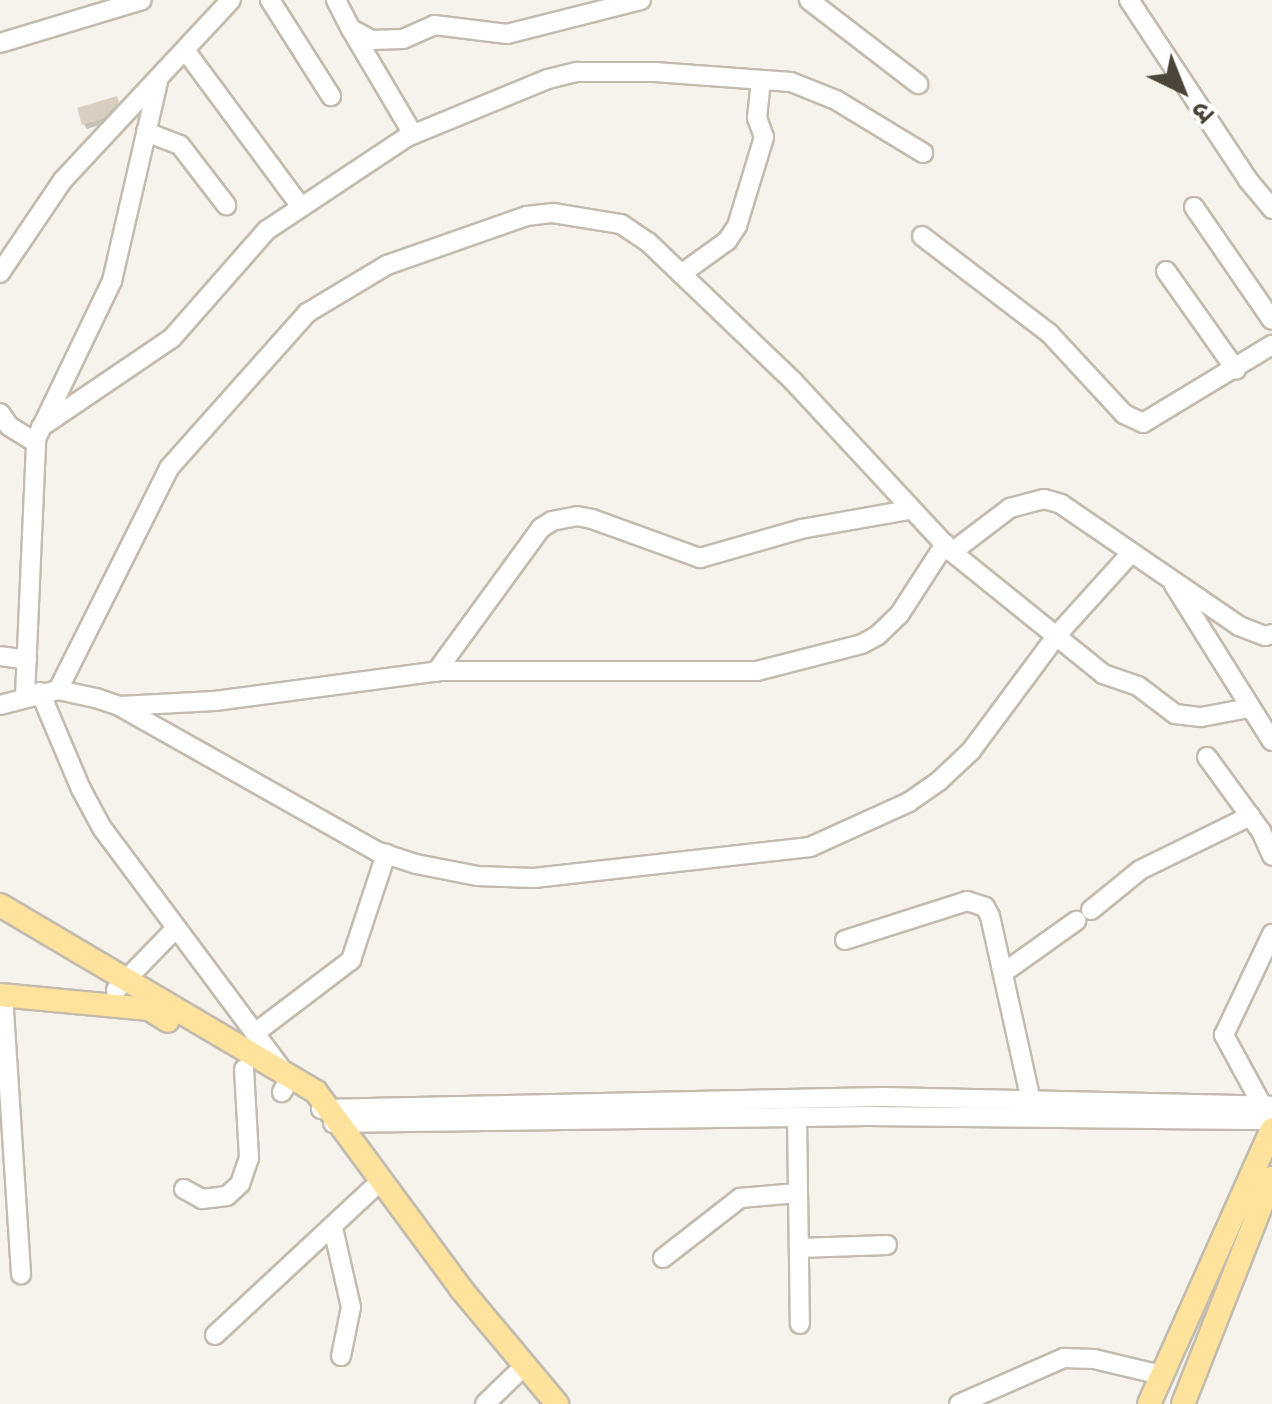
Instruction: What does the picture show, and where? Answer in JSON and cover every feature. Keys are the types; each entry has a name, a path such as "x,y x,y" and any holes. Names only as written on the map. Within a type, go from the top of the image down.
{"main road":[{"path":"0,906 329,1116 557,1404"},
{"path":"0,920 122,985 149,1009 244,1069 286,1085"},
{"path":"2,995 149,1009"},
{"path":"329,1116 373,1188 541,1404"},
{"path":"1183,1404 1267,1170 1272,1129"},
{"path":"1149,1404 1267,1170"}],"street":[{"path":"0,43 142,0"},
{"path":"0,273 64,180 230,0"},
{"path":"270,0 331,96"},
{"path":"336,0 413,134"},
{"path":"351,29 372,40 402,38 434,25 507,34 640,0"},
{"path":"809,0 918,84"},
{"path":"1129,0 1270,204"},
{"path":"184,50 301,207"},
{"path":"38,435 172,338 201,310 257,238 301,207 413,134 548,79 577,72 654,72 791,82 822,93 923,153"},
{"path":"159,78 112,281 38,435 27,660 90,807 255,1033 286,1085"},
{"path":"681,274 727,240 737,226 764,137 756,118 761,80"},
{"path":"146,132 180,145 226,205"},
{"path":"1194,207 1272,320"},
{"path":"41,692 168,468 319,303 387,265 539,214 621,224 681,274 793,381 909,510 949,548 1103,674 1138,686 1175,714 1201,717 1249,708"},
{"path":"922,236 1049,333 1124,414 1143,423 1272,345"},
{"path":"1166,270 1236,370"},
{"path":"0,412 9,426 38,435"},
{"path":"0,706 41,692 119,706 216,700 436,672 757,671 878,636 899,615 949,548 1010,508 1044,499 1062,504 1251,633 1272,634"},
{"path":"436,672 541,528 563,517 592,519 700,558 801,529 909,510"},
{"path":"119,706 386,854 477,876 534,878 810,847 909,802 940,781 970,751 1057,635 1131,553"},
{"path":"1171,580 1272,741"},
{"path":"0,656 27,660"},
{"path":"1207,757 1250,816 1272,856"},
{"path":"1002,973 1140,870 1250,816"},
{"path":"255,1033 350,960 386,854"},
{"path":"845,940 977,902 990,916 1030,1100"},
{"path":"122,985 176,928"},
{"path":"1269,1110 1224,1035 1272,934"},
{"path":"2,995 21,1274"},
{"path":"184,1189 202,1200 227,1196 240,1184 249,1158 244,1069"},
{"path":"329,1116 883,1098 1269,1110"},
{"path":"329,1116 797,1118 1269,1110"},
{"path":"797,1118 800,1324"},
{"path":"215,1335 373,1188"},
{"path":"663,1258 740,1198 798,1194"},
{"path":"333,1228 351,1307 342,1356"},
{"path":"798,1248 887,1244"},
{"path":"959,1404 1064,1358 1085,1357 1161,1375"},
{"path":"485,1404 516,1374"}],"building":[{"path":"117,96 119,102 103,119 82,125 77,108"}]}
